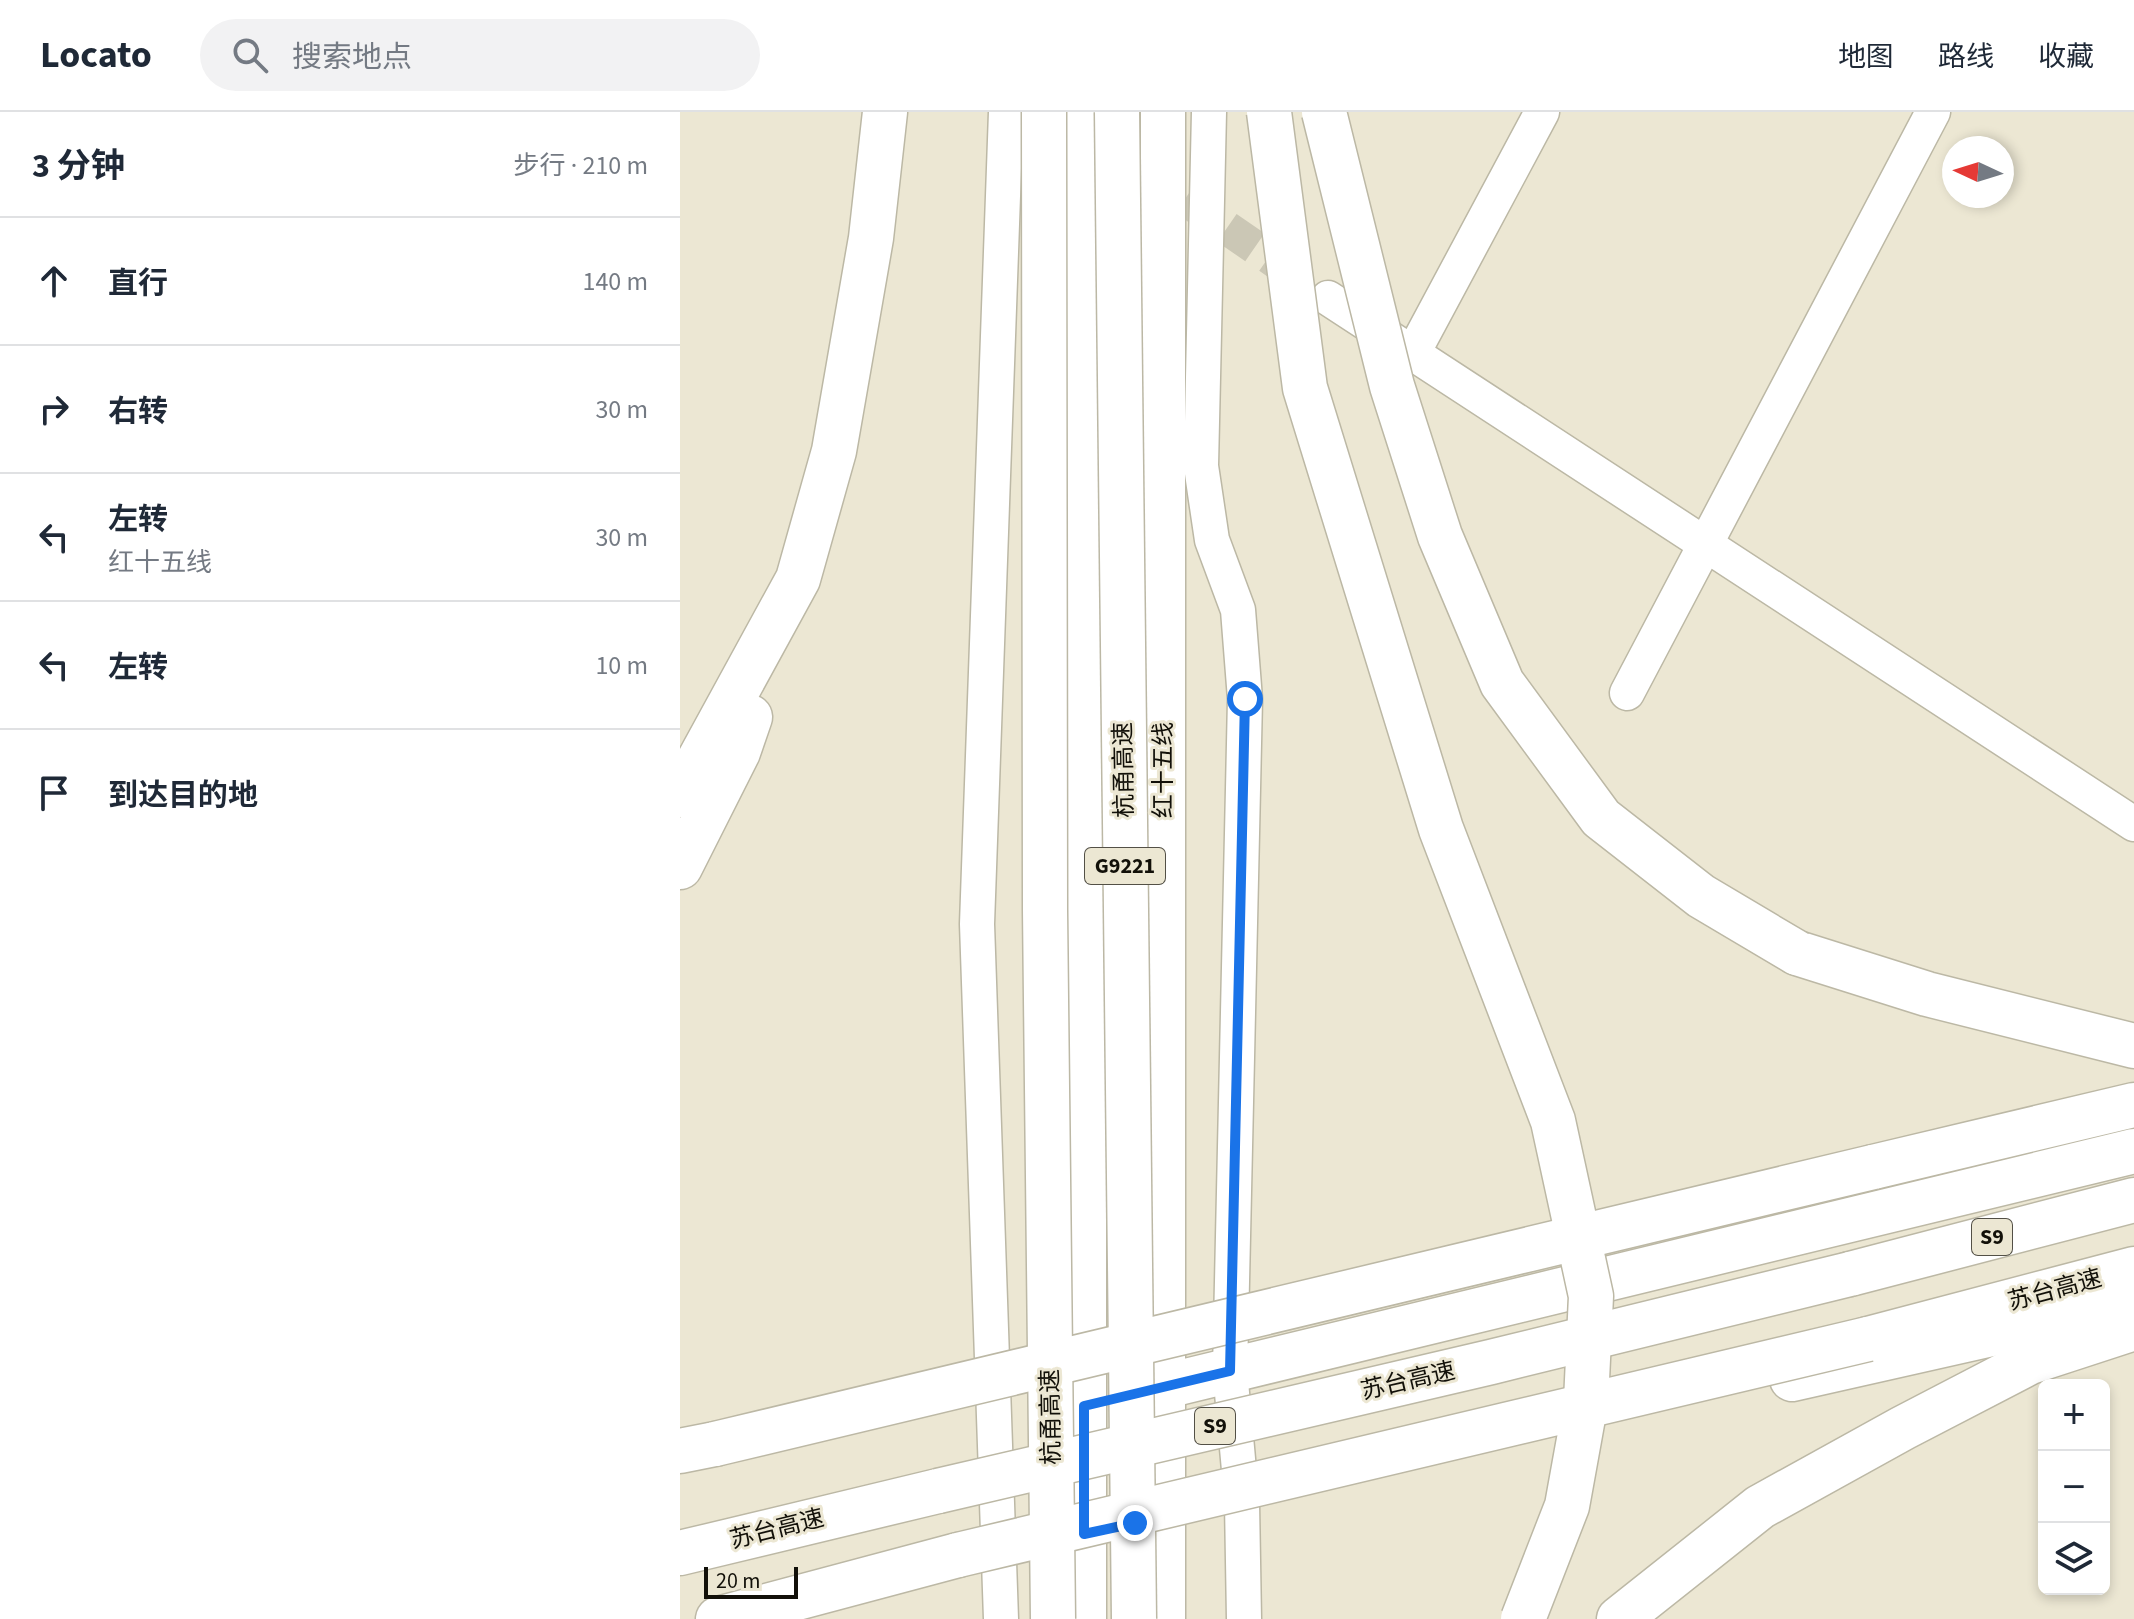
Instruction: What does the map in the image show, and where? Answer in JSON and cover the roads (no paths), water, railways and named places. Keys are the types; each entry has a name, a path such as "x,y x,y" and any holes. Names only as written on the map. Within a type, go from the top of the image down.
{"main road":[{"path":"680,867 738,752 798,579 834,451 871,238 885,112"},
{"name":"杭甬高速","path":"1044,112 1045,910 1053,1619"},
{"path":"1084,112 1084,1619"},
{"name":"杭甬高速","path":"1117,112 1134,1619"},
{"name":"红十五线","path":"1163,112 1163,1619"},
{"path":"1269,112 1305,388 1441,829 1553,1121 1591,1296 1586,1401 1567,1506 1523,1619"},
{"path":"1324,112 1392,386 1440,536 1502,683 1601,818 1701,896 1797,953 1927,994 2134,1046"},
{"path":"680,795 798,579"},
{"path":"680,1451 2134,1105"},
{"path":"1084,1406 2134,1151"},
{"name":"苏台高速","path":"680,1553 1551,1347 2134,1200"},
{"name":"苏台高速","path":"718,1619 958,1555 1853,1342 2134,1269"},
{"path":"1192,1510 1242,1503 2134,1302"},
{"path":"1619,1619 1760,1507 2030,1362 2134,1328"},
{"path":"1084,1534 1135,1523"}],"street":[{"path":"1001,1619 977,924 1006,112"},
{"path":"1209,112 1201,466 1212,540 1238,610 1245,699 1230,1371 1242,1503 1244,1619"},
{"path":"1413,353 1542,112"},
{"path":"1627,693 1933,112"},
{"path":"1328,298 2134,824"}],"tunnel":[{"path":"1101,141 1301,279"}]}
